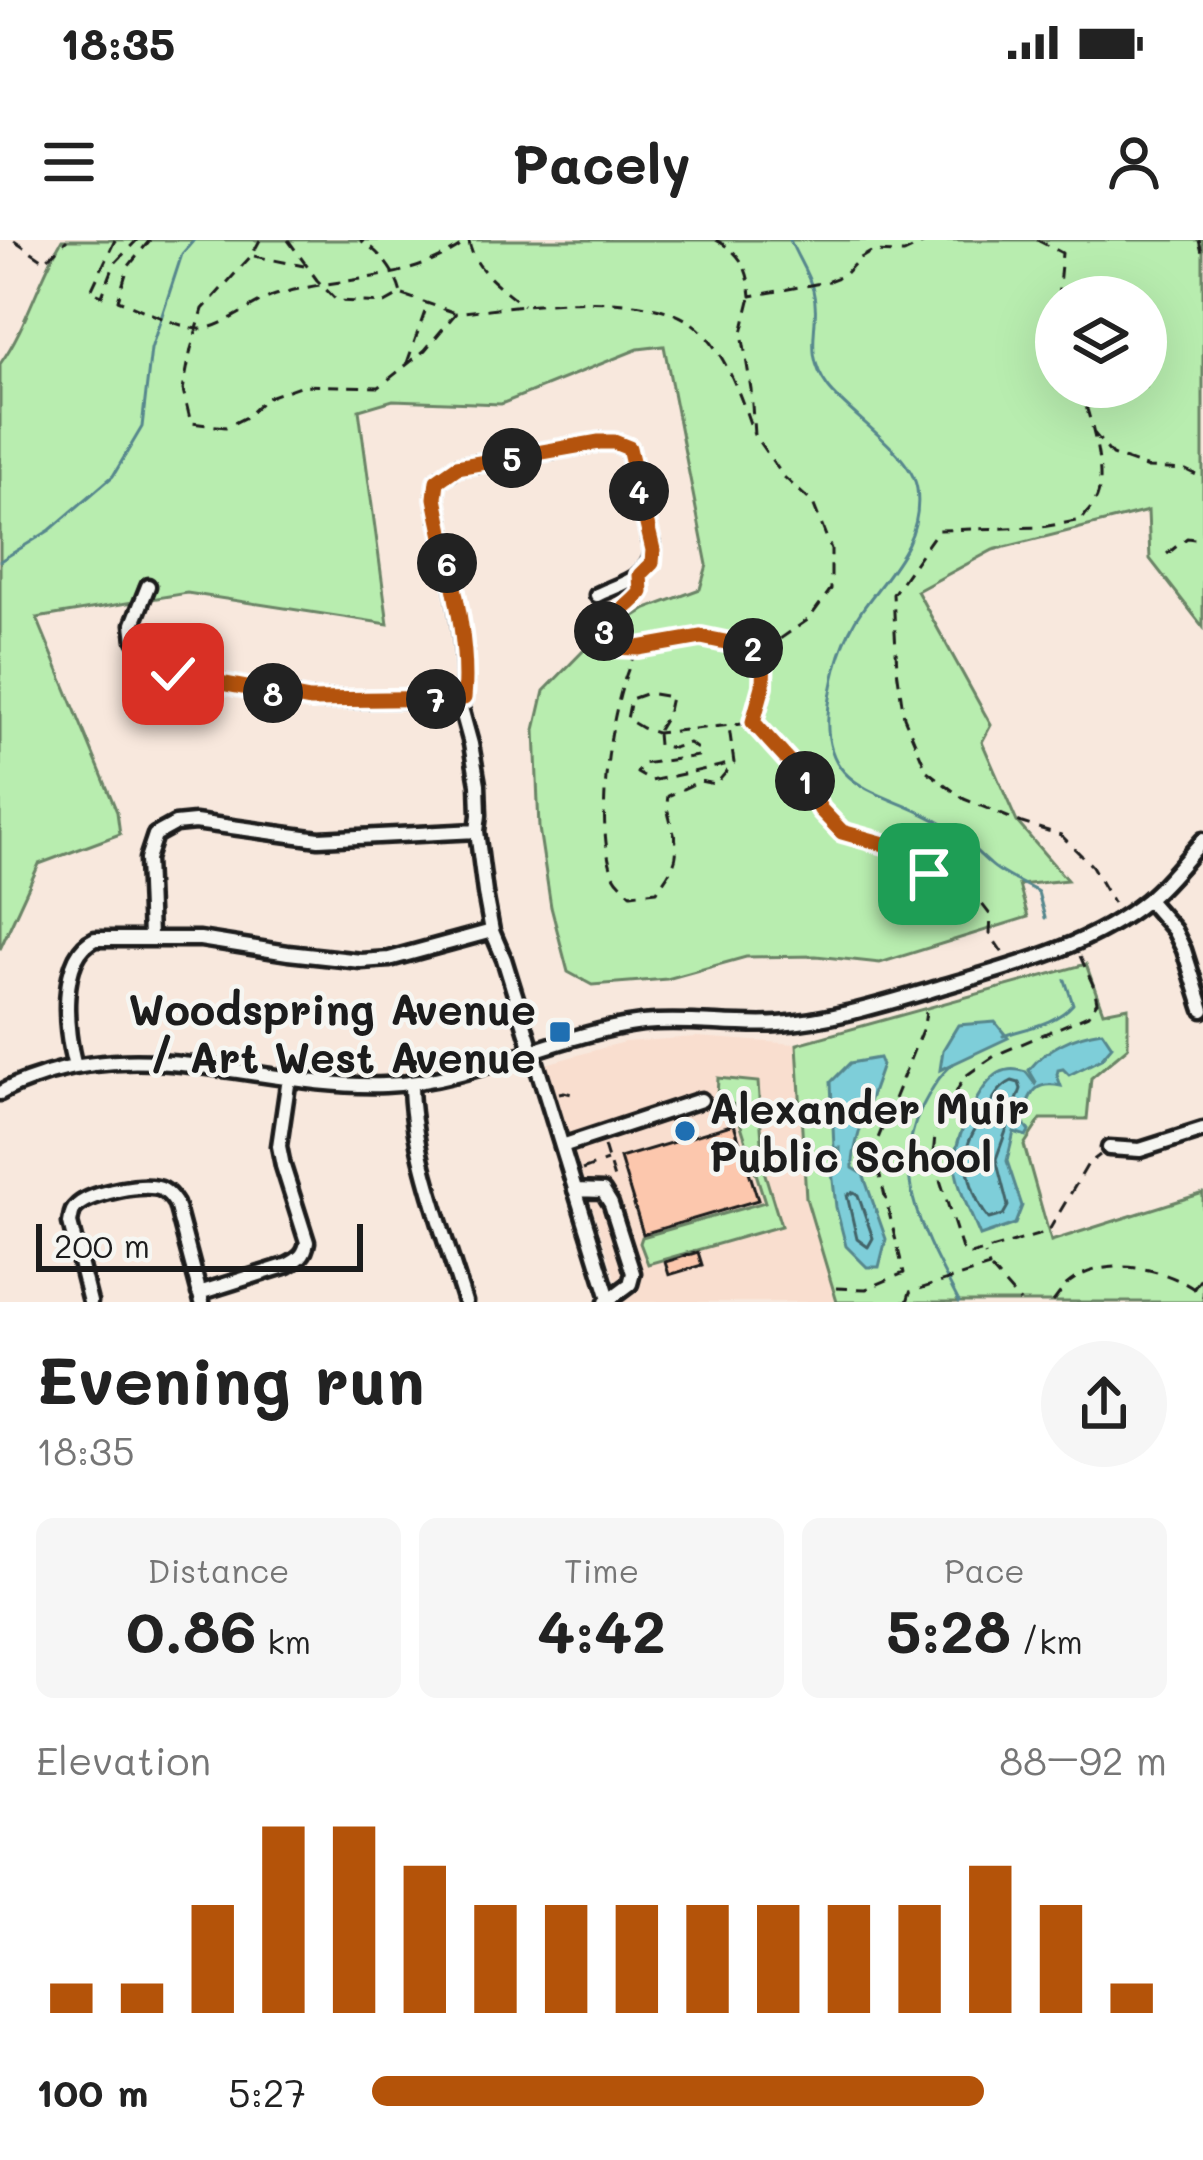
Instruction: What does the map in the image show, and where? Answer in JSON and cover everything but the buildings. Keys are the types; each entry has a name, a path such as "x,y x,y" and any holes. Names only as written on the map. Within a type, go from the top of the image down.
{"street":[{"path":"575,1190 603,1191 633,1273 630,1284 608,1302 493,932 477,831 478,784 460,704 466,676 462,643 435,498 437,481 457,467 599,442 629,448 652,563 640,575 597,595"},
{"path":"148,586 133,624 135,640 148,662 173,674 310,700 464,698"},
{"path":"150,937 147,859 155,835 175,824 195,822 319,838 477,831"},
{"path":"0,1094 14,1084 75,1066 153,1060 289,1078 411,1083 644,1023 778,1024 845,1015 1034,959 1107,928 1148,900 1203,840"},
{"path":"1148,900 1174,930 1203,1010"},
{"path":"75,1066 66,1022 75,955 95,939 200,939 361,961 389,959 493,932"},
{"path":"90,1302 70,1222 80,1202 104,1193 146,1186 168,1193 176,1204 201,1297 301,1258 308,1242 279,1147 289,1078"},
{"path":"411,1083 415,1126 465,1302"},
{"path":"562,1146 701,1100"},
{"path":"1108,1148 1140,1150 1203,1130"}],"path":[{"path":"14,240 45,261 68,240"},
{"path":"115,240 92,291 102,296 115,263 137,240"},
{"path":"151,240 128,267 118,300 197,329 218,326 254,303 294,289 394,275 449,255 468,240 472,257 525,306"},
{"path":"260,240 252,256 202,309 184,390 191,422 226,427 246,417 266,398 302,386 379,387 425,350 456,313"},
{"path":"288,240 337,301 385,303 401,294 456,313 634,302 688,320 703,333 736,385 754,435 784,477 813,503 831,549 831,589 809,619 764,650 701,637 638,648 608,647 603,634 607,622 641,592 640,575"},
{"path":"361,240 394,275 401,294"},
{"path":"716,240 744,262 751,296 742,333 754,435"},
{"path":"751,296 826,282 844,275 872,252 904,253 932,240"},
{"path":"1037,240 1062,254 1060,276"},
{"path":"1199,240 1203,257"},
{"path":"252,256 306,266"},
{"path":"407,364 428,303"},
{"path":"1087,408 1098,495 1082,520 1042,527 938,530 893,594 894,626 904,716 927,771 964,800 1061,835 1092,866 1113,903"},
{"path":"1092,431 1112,455 1148,468 1186,470 1203,478"},
{"path":"1167,554 1186,538 1203,540"},
{"path":"638,648 615,707 607,766 606,836 613,876 631,895 657,891 677,858 665,811 668,796 700,781 716,784 734,763 729,727"},
{"path":"753,722 763,686 764,650"},
{"path":"734,763 651,781 638,773 642,764 698,756 700,751 689,743 673,748 658,745 657,733 671,698 648,692 632,699 627,718 657,733 753,722"},
{"path":"753,722 802,776 821,810 842,832 909,851 929,874 949,874 978,899 991,916 990,934 1004,956"},
{"path":"1080,956 1094,987 1096,1002 1088,1015 996,1055 964,1078 934,1134 933,1159 962,1249 968,1256 1048,1232 1088,1164 1108,1148"},
{"path":"836,1288 866,1289 904,1273 876,1160 877,1141 926,1012"},
{"path":"557,1094 579,1096"},
{"path":"602,1139 615,1182"},
{"path":"581,1170 609,1161"},
{"path":"985,1252 989,1268 1020,1302"},
{"path":"907,1302 910,1292 923,1286 989,1268"},
{"path":"1053,1302 1080,1276 1109,1269 1165,1272 1199,1291 1203,1276"}],"shaded area":[{"name":"Alexander Muir Public School","path":"696,1037 797,1044 806,1198 837,1302 623,1302 546,1064 624,1042"}],"green space":[{"path":"62,240 1203,240 1203,627 1150,559 1148,511 993,550 917,591 991,725 982,742 1017,822 1067,880 1019,885 1028,917 880,963 816,956 746,957 667,979 592,985 568,972 551,907 539,828 535,730 544,691 590,644 646,609 700,589 707,565 664,346 638,349 501,404 393,400 359,410 388,624 187,593 37,618 117,812 120,834 39,864 0,949 0,364"},
{"path":"1086,964 1103,1012 1128,1007 1128,1047 1091,1078 1087,1119 1041,1119 1024,1145 1051,1241 1203,1193 1203,1302 837,1302 806,1198 797,1044"},
{"path":"718,1078 758,1082 764,1171 781,1226 648,1264 642,1237 765,1202 739,1107 717,1097"}],"water":[{"path":"995,1022 1008,1038 940,1070 943,1050 958,1025"},
{"path":"1102,1031 1112,1046 1101,1059 1069,1075 1058,1070 1061,1086 1044,1085 1030,1096 1021,1119 1029,1131 1026,1136 1014,1132 1007,1161 1022,1206 1015,1224 980,1236 955,1164 958,1142 976,1101 991,1079 1006,1070 1026,1072 1035,1084 1029,1070 1044,1055 1071,1039"},
{"path":"879,1058 882,1065 853,1158 853,1168 863,1174 886,1239 879,1267 867,1267 846,1246 836,1207 832,1171 840,1166 840,1148 834,1148 831,1082 850,1063"}],"waterway":[{"path":"0,561 50,530 113,476 142,427 151,349 182,254 194,240"},
{"path":"790,240 813,290 814,350 820,374 904,462 917,489 910,540 855,621 840,655 829,704 828,735 834,757 862,786 949,828 995,868 1038,892 1045,918"},
{"path":"1003,1036 1066,1011 1073,1004 1065,980"},
{"path":"953,1064 921,1109 909,1160 916,1209 959,1302"}],"place":[{"name":"Woodspring Avenue / Art West Avenue","path":"560,1032"},
{"name":"Alexander Muir Public School","path":"685,1131"}],"route":[{"path":"173,674 310,700 464,698 462,643 435,498 437,481 457,467 614,442 629,448 653,550 652,563 640,575 641,592 607,622 603,634 608,647 638,648 701,637 764,650 763,686 753,722 802,776 821,810 842,832 909,851 929,874"}]}
